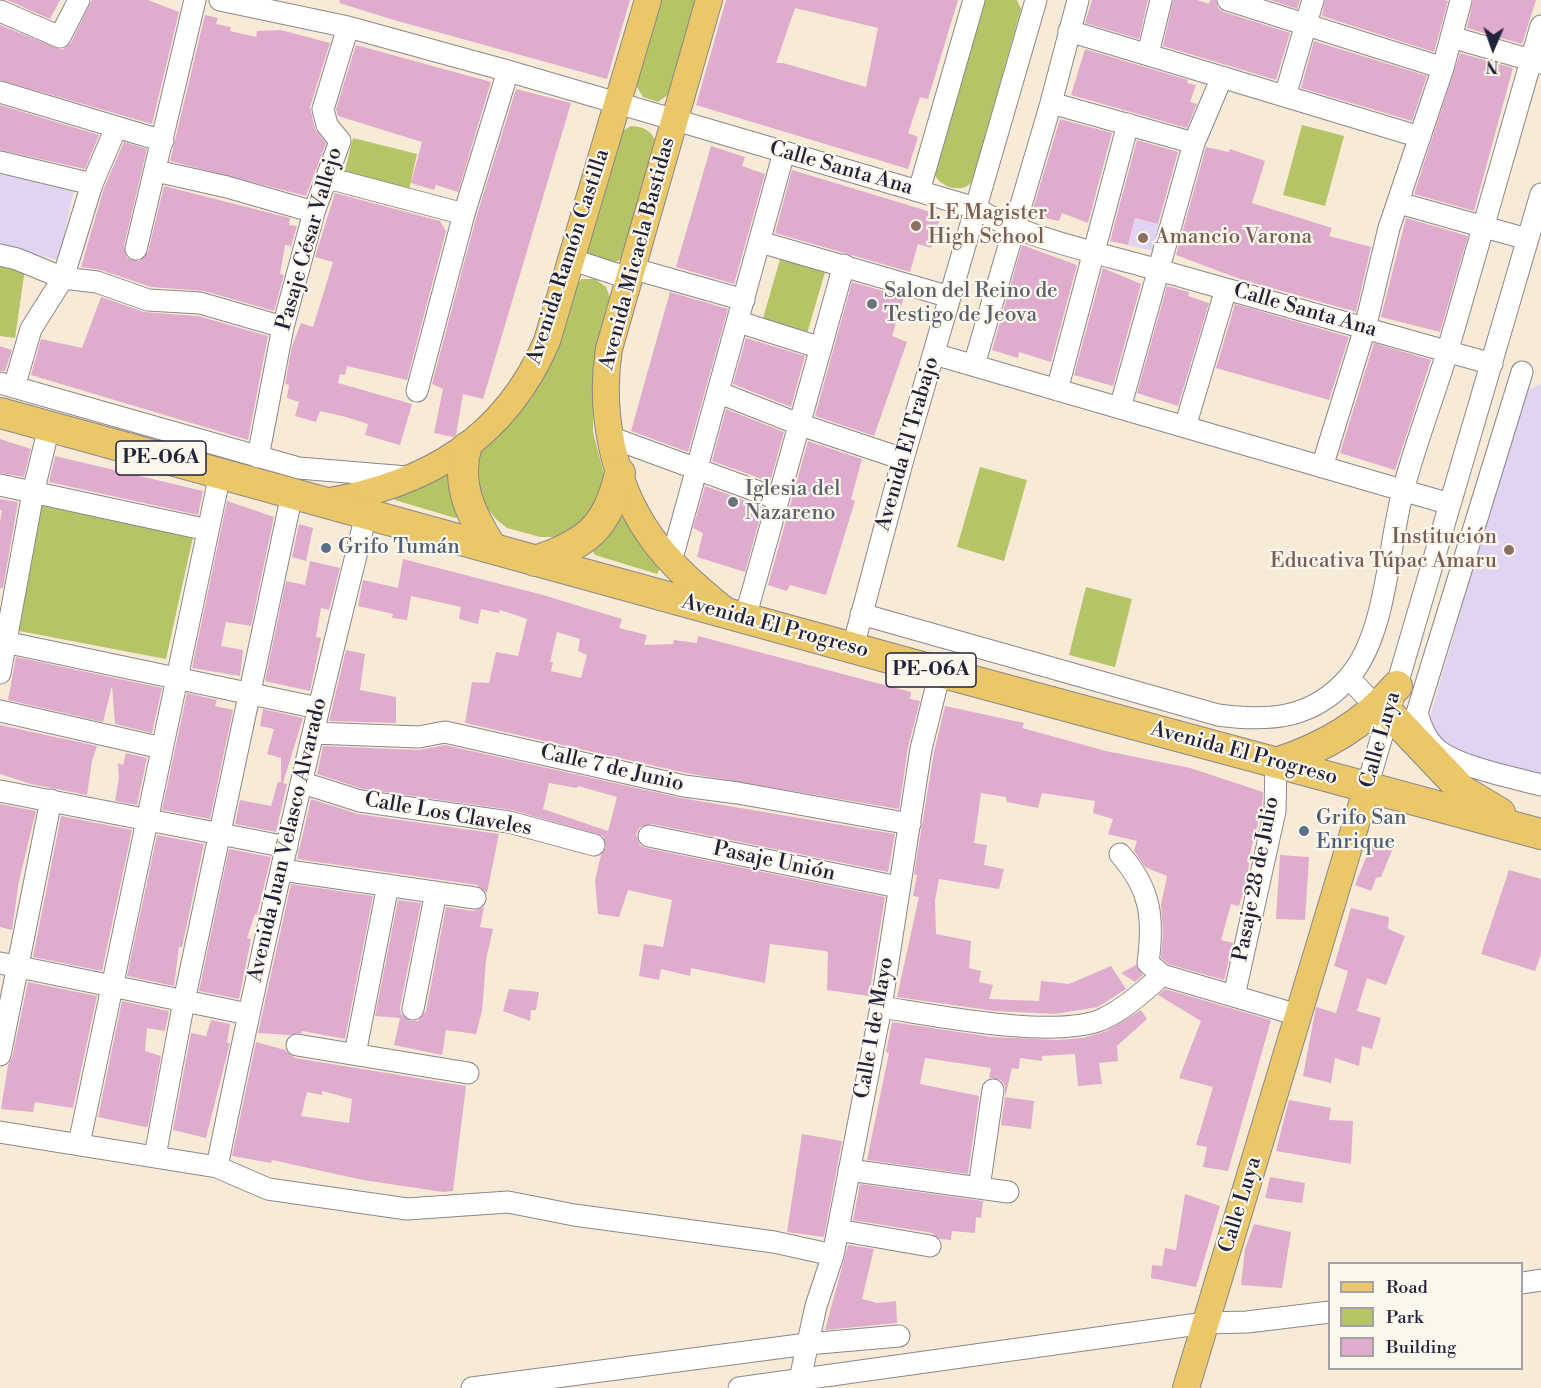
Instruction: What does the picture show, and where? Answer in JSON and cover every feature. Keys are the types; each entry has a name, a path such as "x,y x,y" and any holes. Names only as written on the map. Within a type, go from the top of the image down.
{"highway":[{"name":"PE-06A","path":"0,412 322,503"},
{"path":"466,448 462,464 467,503 492,548"},
{"path":"535,561 579,543 595,531 607,516 614,500 620,473"},
{"name":"Avenida El Progreso","path":"322,503 1538,833"},
{"path":"1276,763 1321,746 1358,725 1388,702 1463,791 1538,833"}],"main road":[{"name":"Avenida Ramón Castilla","path":"322,503 357,497 411,478 466,448 515,399 534,371 547,341 648,0"},
{"name":"Avenida Micaela Bastidas","path":"709,0 630,273 605,370 605,402 610,437 620,473 649,534 671,562 738,616"},
{"name":"Calle Luya","path":"1186,1388 1367,787"}],"street":[{"path":"0,11 60,37 79,0"},
{"path":"136,249 195,0"},
{"name":"Calle Santa Ana","path":"220,0 262,4 508,71 975,208 992,219 1093,251 1492,364"},
{"path":"919,191 974,0"},
{"name":"Avenida El Trabajo","path":"853,647 903,459 1036,0"},
{"name":"Avenida El Trabajo","path":"974,365 1051,103 1078,0"},
{"path":"1148,54 1161,0"},
{"path":"1228,0 1443,68"},
{"path":"1285,96 1313,0"},
{"path":"1322,467 1365,328 1389,228 1443,68 1461,0"},
{"path":"861,614 1207,712 1246,719 1289,716 1310,707 1349,678 1360,663 1372,637 1403,491 1447,351 1482,226 1536,62 1541,26"},
{"name":"Pasaje César Vallejo","path":"258,457 283,327 314,212 340,141 327,125 323,110 348,27"},
{"path":"1069,31 1420,136"},
{"path":"1451,37 1536,62"},
{"path":"417,391 464,214 508,71"},
{"path":"1120,408 1194,143 1222,76"},
{"path":"0,92 163,141"},
{"path":"1051,103 1194,143"},
{"path":"1057,390 1128,124"},
{"path":"116,128 92,184 63,278 31,329 7,385 299,468 411,478"},
{"path":"671,562 720,393 784,152"},
{"path":"0,162 92,184"},
{"path":"156,171 227,186 314,212"},
{"path":"328,178 464,214"},
{"name":"Calle Luya","path":"1367,787 1388,702 1450,504 1541,194"},
{"path":"1399,203 1527,238"},
{"path":"760,242 950,297"},
{"path":"0,255 17,259 63,278 97,282 148,300 200,303 283,327"},
{"path":"570,259 744,300"},
{"path":"738,616 801,425 844,265"},
{"path":"1185,427 1226,289"},
{"path":"739,322 821,348"},
{"path":"934,354 1450,504"},
{"path":"1522,372 1417,713 1423,733 1437,750 1452,759 1541,785"},
{"path":"720,393 801,425 903,459"},
{"path":"0,673 2,641 49,427"},
{"path":"610,437 778,499"},
{"path":"79,1144 220,474"},
{"path":"0,485 208,530"},
{"path":"155,1156 184,1001 292,494"},
{"name":"Avenida Juan Velasco Alvarado","path":"217,1167 248,1014 303,783 318,708 366,515"},
{"path":"2,641 318,708"},
{"name":"Calle 1 de Mayo","path":"798,1384 838,1230 880,1007 921,749 940,672"},
{"path":"1349,678 1388,702"},
{"path":"0,711 162,748"},
{"name":"Calle 7 de Junio","path":"313,733 419,737 445,732 684,786 738,793 910,824"},
{"name":"Pasaje 28 de Julio","path":"1234,996 1275,811 1276,763"},
{"name":"Calle Los Claveles","path":"303,783 360,801 509,822 594,845"},
{"path":"0,791 287,847"},
{"path":"0,1055 9,965 51,800"},
{"name":"Pasaje Unión","path":"649,836 898,887"},
{"path":"1119,854 1143,885 1151,919 1148,963 1162,975 1298,1015"},
{"path":"282,870 475,898"},
{"path":"355,1054 388,885"},
{"path":"413,1008 436,892"},
{"path":"9,965 248,1014"},
{"path":"880,1007 981,1022 1045,1027 1079,1025 1103,1019 1147,990 1162,975"},
{"path":"297,1045 468,1073"},
{"path":"979,1188 993,1090"},
{"path":"0,1132 217,1167 268,1189 407,1209 508,1202 574,1215 774,1242 833,1255"},
{"path":"849,1170 1008,1192"},
{"path":"838,1230 930,1246"},
{"path":"1523,1283 1541,1280"},
{"path":"739,1388 798,1384 1205,1323 1246,1322 1328,1312"},
{"path":"472,1388 807,1344 899,1336"}],"shaded area":[{"path":"0,168 75,184 59,260 0,246"},
{"name":"Amancio Varona","path":"1135,218 1160,225 1153,251 1128,245"},
{"name":"Institución Educativa Túpac Amaru","path":"1541,384 1541,777 1439,747 1429,720 1525,391"}],"green space":[{"path":"655,0 700,0 673,91 658,102 643,97 634,82"},
{"path":"983,0 1017,0 1021,9 973,180 964,187 952,188 941,183 934,173"},
{"path":"1302,125 1344,136 1325,206 1283,195"},
{"path":"631,126 647,130 656,142 624,258 609,265 588,256 586,249 619,133"},
{"path":"353,138 417,154 409,190 344,174"},
{"path":"781,256 826,269 806,337 761,325"},
{"path":"0,265 25,269 15,338 0,336"},
{"path":"582,279 595,279 606,287 611,300 593,373 593,432 604,474 604,490 591,519 557,537 540,537 507,528 497,520 485,506 475,473 479,456 488,438 571,289"},
{"path":"980,467 1027,480 1004,561 957,547"},
{"path":"448,470 462,516 455,518 395,500 394,492"},
{"path":"39,505 193,537 166,659 14,630"},
{"path":"625,516 661,567 657,574 595,555 591,548 617,520"},
{"path":"1086,587 1132,599 1115,667 1069,655"}],"building":[{"path":"7,0 60,0 50,19"},
{"path":"92,0 148,0 179,12 152,124 0,80 0,25 62,50 71,43"},
{"path":"340,0 630,0 607,79 394,20 339,3"},
{"path":"726,0 958,0 928,99 920,97 908,133 918,137 908,169 696,105","holes":["795,8 878,28 866,87 783,63 776,63"]},
{"path":"1092,0 1148,0 1139,39 1085,23"},
{"path":"1173,0 1197,0 1209,4 1210,0 1216,0 1218,8 1224,12 1290,33 1276,80 1163,46"},
{"path":"1270,0 1300,0 1297,9"},
{"path":"1325,0 1448,1 1434,52 1322,16"},
{"path":"1473,0 1536,0 1522,44 1467,28"},
{"path":"205,15 218,18 216,24 231,27 230,31 256,37 257,31 281,30 330,43 310,107 315,129 326,143 306,196 170,161"},
{"path":"1314,41 1427,76 1412,121 1301,88"},
{"path":"356,45 491,82 458,192 436,185 434,190 411,183 422,142 338,116 336,109"},
{"path":"1085,49 1188,80 1187,83 1196,85 1190,102 1197,104 1187,128 1071,95"},
{"path":"1460,53 1513,68 1474,211 1414,194"},
{"path":"516,89 571,103 483,399 463,394 456,435 453,437 434,433 443,389 432,384 476,218"},
{"path":"0,105 99,135 85,169 0,150"},
{"path":"1060,119 1112,133 1088,223 1062,213 1059,221 1031,215"},
{"path":"1137,140 1178,152 1158,224 1135,218 1128,245 1110,241"},
{"path":"124,142 147,149 124,246 127,258 139,261 148,252 164,186 290,218 289,225 297,226 291,246 285,245 280,274 284,275 274,311 204,291 151,287 101,270 81,267 104,188"},
{"path":"711,146 745,157 742,166 765,174 734,284 676,267"},
{"path":"1206,147 1229,152 1230,149 1265,161 1252,203 1332,228 1329,236 1371,247 1356,312 1240,279 1176,255"},
{"path":"792,170 941,215 931,248 918,244 910,272 775,233"},
{"path":"335,193 440,221 446,231 407,380 347,366 345,375 340,374 338,383 412,404 400,445 365,435 368,424 346,417 320,411 316,422 295,416 299,402 287,398 289,385 285,384 292,346 301,323 313,327 333,262 315,257"},
{"path":"1406,218 1468,236 1440,332 1381,317"},
{"path":"1022,245 1077,265 1051,362 1019,352 1018,358 992,350"},
{"path":"1103,268 1141,284 1113,386 1074,375"},
{"path":"852,282 904,297 892,336 907,342 874,436 815,416"},
{"path":"1167,286 1189,292 1188,296 1209,303 1178,406 1137,393"},
{"path":"670,292 728,309 688,452 631,431"},
{"path":"101,297 144,312 198,316 268,336 248,440 31,375 41,339 82,348"},
{"path":"1235,304 1349,337 1329,400 1216,368"},
{"path":"746,338 805,356 791,407 733,384"},
{"path":"1374,343 1431,360 1395,470 1340,453"},
{"path":"0,346 12,350 5,371 0,371"},
{"path":"726,409 784,432 770,482 712,461"},
{"path":"0,439 31,449 24,477 0,473"},
{"path":"808,441 862,459 851,499 855,501 826,595 790,585 787,591 768,585"},
{"path":"55,456 203,491 198,515 49,482"},
{"path":"705,486 763,507 745,572 697,557 703,533 693,528"},
{"path":"0,499 18,502 3,588 0,588 2,510 0,510"},
{"path":"227,501 274,517 251,626 226,622 221,646 243,650 240,676 192,668"},
{"path":"299,524 313,528 306,561 292,557"},
{"path":"403,559 543,595 622,619 619,628 647,635 644,645 673,644 674,640 697,643 698,636 911,692 910,699 920,701 908,747 899,809 686,773 465,723 472,682 489,683 496,652 518,656 527,619 500,610 499,613 481,609 478,624 459,619 461,607 411,596 407,620 392,618 393,614 358,606 363,580 398,588","holes":["557,632 580,639 578,651 587,655 581,678 551,671 553,662 550,662"]},
{"path":"310,561 340,568 329,610 321,608 316,637 321,638 310,691 265,681 286,581 305,585"},
{"path":"346,650 365,654 360,690 396,697 396,723 329,721"},
{"path":"16,657 162,688 152,733 115,724 112,686 103,722 8,700"},
{"path":"187,693 217,700 215,706 233,710 210,819 162,810"},
{"path":"945,706 1024,723 1022,728 1106,751 1190,768 1263,792 1262,809 1251,849 1247,879 1239,906 1231,904 1221,940 1233,943 1224,980 1168,964 1161,958 1163,931 1161,905 1167,876 1145,867 1134,851 1137,841 1108,834 1113,819 1093,813 1095,801 1042,793 1038,808 1007,802 1006,797 981,793 974,843 987,845 984,865 1004,869 999,889 939,879 935,900 936,934 971,941 969,968 981,971 979,982 993,985 989,999 1039,1001 1041,981 1069,984 1111,966 1126,989 1098,1007 1055,1014 995,1011 897,997 919,897 913,896 917,875 914,874 934,752"},
{"path":"263,709 303,718 283,783 287,784 276,832 235,824 240,800 271,806 278,782 281,782 281,758 267,754 274,729 260,726"},
{"path":"0,725 97,746 92,761 87,795 31,784 0,774"},
{"path":"445,745 681,798 895,834 888,872 652,824 640,827 636,834 640,845 646,848 885,897 869,996 827,990 828,952 770,944 765,983 691,968 690,976 661,969 659,980 639,976 644,944 663,947 672,900 628,890 619,917 598,914 595,880 601,855 606,848 603,836 512,810 363,789 317,774 323,746 419,750","holes":["549,783 577,788 578,786 617,797 608,831 543,809"]},
{"path":"126,753 147,758 137,805 115,801 119,778 118,763 123,765"},
{"path":"311,799 358,814 499,834 487,893 477,885 297,859"},
{"path":"0,804 36,811 19,881 12,930 0,927"},
{"path":"61,816 132,830 102,971 33,957"},
{"path":"157,835 204,844 182,947 179,947 174,986 127,976"},
{"path":"1375,835 1396,841 1381,877 1376,878 1371,891 1355,885"},
{"path":"229,849 271,857 257,915 255,914 247,938 251,939 239,999 199,991"},
{"path":"1280,855 1309,857 1305,920 1276,919"},
{"path":"1509,870 1541,879 1541,954 1535,971 1481,954"},
{"path":"291,884 373,896 345,1039 302,1031 302,1033 289,1035 258,1033"},
{"path":"398,900 421,903 400,1007 401,1014 410,1021 418,1021 426,1011 446,907 473,911 484,907 480,927 493,929 486,960 482,1011 476,1034 446,1030 442,1055 394,1045 400,1018 375,1016"},
{"path":"1351,908 1389,917 1388,929 1405,936 1386,985 1367,978 1357,1011 1381,1018 1372,1049 1362,1046 1359,1066 1335,1058 1331,1083 1303,1076 1316,1007 1336,1013 1348,971 1334,966"},
{"path":"1136,965 1143,975 1135,982 1121,973"},
{"path":"28,982 97,996 73,1108 35,1102 33,1112 1,1109 8,1065 12,1058"},
{"path":"509,989 539,992 536,1010 531,1010 530,1021 503,1011"},
{"path":"1165,989 1271,1020 1228,1171 1203,1167 1207,1147 1196,1145 1213,1087 1179,1078 1201,1021 1158,995"},
{"path":"122,1001 169,1011 165,1031 147,1028 145,1051 161,1056 148,1126 145,1127 98,1117"},
{"path":"1141,1010 1147,1019 1117,1046 1118,1061 1099,1063 1102,1084 1078,1086 1075,1054 1042,1056 1042,1061 1020,1058 1019,1069 1012,1068 1005,1097 1005,1086 1001,1080 989,1078 991,1068 925,1058 920,1084 979,1096 968,1174 867,1160 889,1053 886,1052 892,1022 992,1037 1057,1040 1083,1038 1107,1031"},
{"path":"211,1020 230,1024 227,1043 230,1043 206,1138 173,1130 191,1033 206,1036"},
{"path":"256,1042 285,1050 295,1058 466,1086 453,1191 443,1192 363,1180 272,1160 271,1163 232,1156","holes":["322,1091 352,1099 349,1123 301,1116 307,1092 322,1095"]},
{"path":"1005,1097 1034,1101 1031,1129 1001,1125"},
{"path":"1289,1100 1331,1108 1329,1120 1353,1121 1351,1164 1276,1151"},
{"path":"802,1134 842,1141 824,1237 787,1232"},
{"path":"1270,1177 1305,1183 1302,1203 1265,1198"},
{"path":"860,1184 983,1201 981,1218 976,1217 975,1233 952,1231 951,1240 940,1239 932,1233 853,1220"},
{"path":"1185,1194 1220,1206 1196,1287 1151,1278 1152,1265 1162,1266 1165,1248 1176,1250"},
{"path":"1254,1224 1291,1232 1282,1288 1241,1285 1245,1249"},
{"path":"848,1245 874,1249 862,1299 877,1303 896,1301 897,1323 825,1330"}],"place":[{"name":"I. E Magister High School","path":"916,226"},
{"name":"Amancio Varona","path":"1143,238"},
{"name":"Salon del Reino de Testigo de Jeova","path":"872,304"},
{"name":"Iglesia del Nazareno","path":"733,502"},
{"name":"Grifo Tumán","path":"326,548"},
{"name":"Institución Educativa Túpac Amaru","path":"1509,550"},
{"name":"Grifo San Enrique","path":"1304,831"}]}
